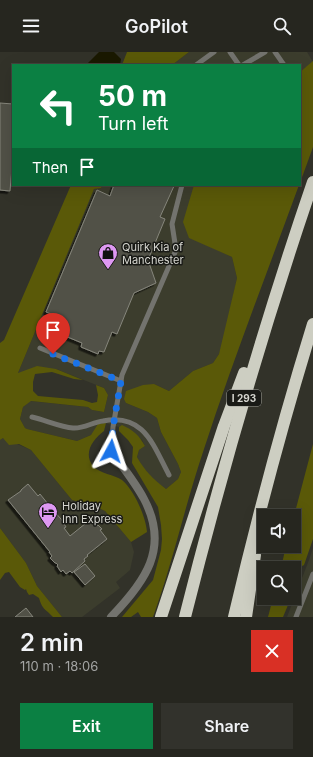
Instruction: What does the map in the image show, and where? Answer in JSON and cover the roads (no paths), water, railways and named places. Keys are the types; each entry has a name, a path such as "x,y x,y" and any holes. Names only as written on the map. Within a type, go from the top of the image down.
{"highway":[{"name":"I 293","path":"185,617 228,452 286,261 313,182"},
{"path":"161,617 224,426 286,261"},
{"path":"234,617 263,499 293,389 313,324"},
{"path":"246,617 263,499"}],"street":[{"path":"111,451 144,498 154,525 155,543 148,569 141,582 111,617"}],"lane":[{"path":"197,64 214,52"},
{"path":"230,52 239,64"},
{"path":"245,64 265,52"},
{"path":"274,52 283,64"},
{"path":"111,451 122,376 176,250 172,224 182,186"},
{"path":"40,348 121,381"},
{"path":"32,417 74,428 115,419 131,422 139,427 147,436 169,475"},
{"path":"296,617 313,574"}],"place":[{"name":"Quirk Kia of Manchester","path":"108,270"},
{"name":"Holiday Inn Express","path":"48,529"}]}
